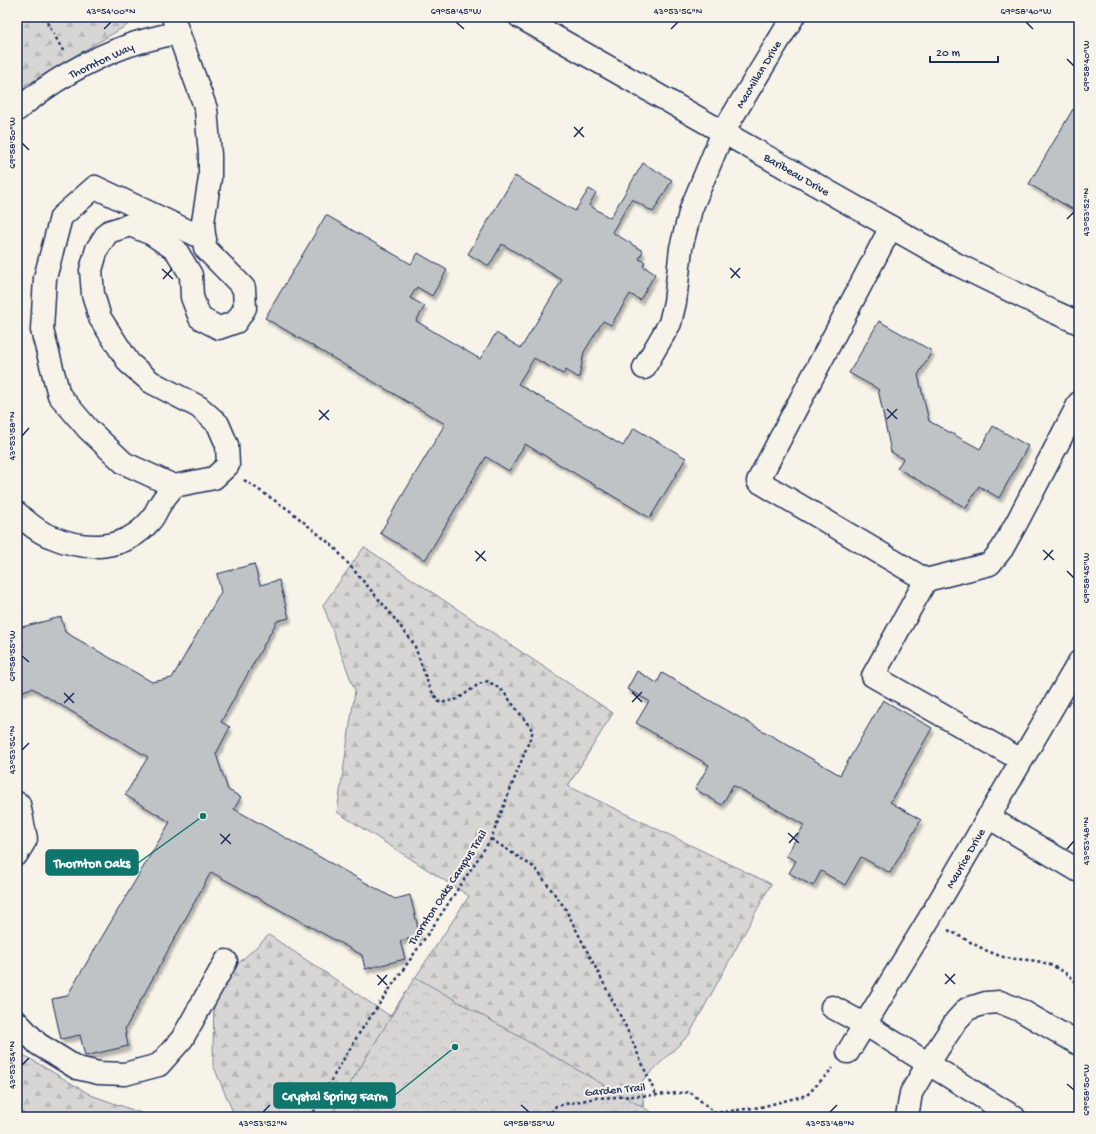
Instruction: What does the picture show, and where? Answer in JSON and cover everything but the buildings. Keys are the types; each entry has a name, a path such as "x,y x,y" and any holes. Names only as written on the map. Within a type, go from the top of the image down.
{"street":[{"name":"Baribeau Drive","path":"520,17 956,264 1079,323"},
{"name":"MacMillan Drive","path":"644,368 670,323 675,302 681,248 691,210 723,132 793,17"},
{"name":"Thornton Way","path":"17,110 35,95 88,63 176,25"},
{"path":"176,25 206,109 210,155 210,178 203,222 206,248 244,288 245,308 236,322 219,328 200,318 192,297 191,275 176,250 152,234 130,225 108,232 97,249 91,270 92,294 100,318 129,363 151,382 199,407 218,424 227,445 228,465 214,478 174,486 124,463 88,429 59,395 42,330 45,278 61,217 95,186 205,240"},
{"path":"891,227 758,481 926,580 990,564 1002,549 1017,522 1079,403"},
{"path":"17,513 39,530 51,537 75,544 98,547 119,543 136,534 150,521 160,504 174,486"},
{"path":"926,580 873,676 1021,760"},
{"name":"Maurice Drive","path":"848,1052 928,920 1079,662"},
{"path":"17,803 19,804 26,839 17,854"},
{"path":"988,818 1079,871"},
{"path":"17,1022 38,1044 77,1068 99,1073 125,1074 159,1066 182,1039 226,961"},
{"path":"907,1117 911,1093 956,1021 967,1009 986,1003 1000,1002 1022,1011 1079,1044"},
{"path":"832,1007 864,1024 1014,1117"}],"path":[{"path":"44,17 75,71"},
{"name":"Thornton Oaks Campus Trail","path":"228,465 243,479 289,510 334,547 387,608 414,644 430,689 440,703 458,699 479,684 488,681 503,691 533,731 491,838 434,925 360,1032 318,1102 312,1117"},
{"path":"491,838 535,868 565,908 625,1025 656,1095"},
{"path":"928,920 995,954 1011,959 1030,960 1046,964 1064,972 1079,986"},
{"name":"Garden Trail","path":"547,1117 556,1106 596,1098 690,1092 715,1113 761,1107 807,1095 848,1052"}],"green space":[{"path":"17,17 126,17 129,24 28,84 17,93"},
{"path":"364,547 613,713 568,786 771,884 689,1035 642,1081 644,1117 235,1117 213,1065 214,986 269,935 390,1016 469,896 337,812 355,691 323,605"},
{"path":"415,977 660,1117 330,1117"},
{"path":"17,1051 91,1095 152,1117 26,1117 17,1104"}],"place":[{"name":"Thornton Oaks","path":"203,816"},
{"name":"Crystal Spring Farm","path":"455,1047"}]}
